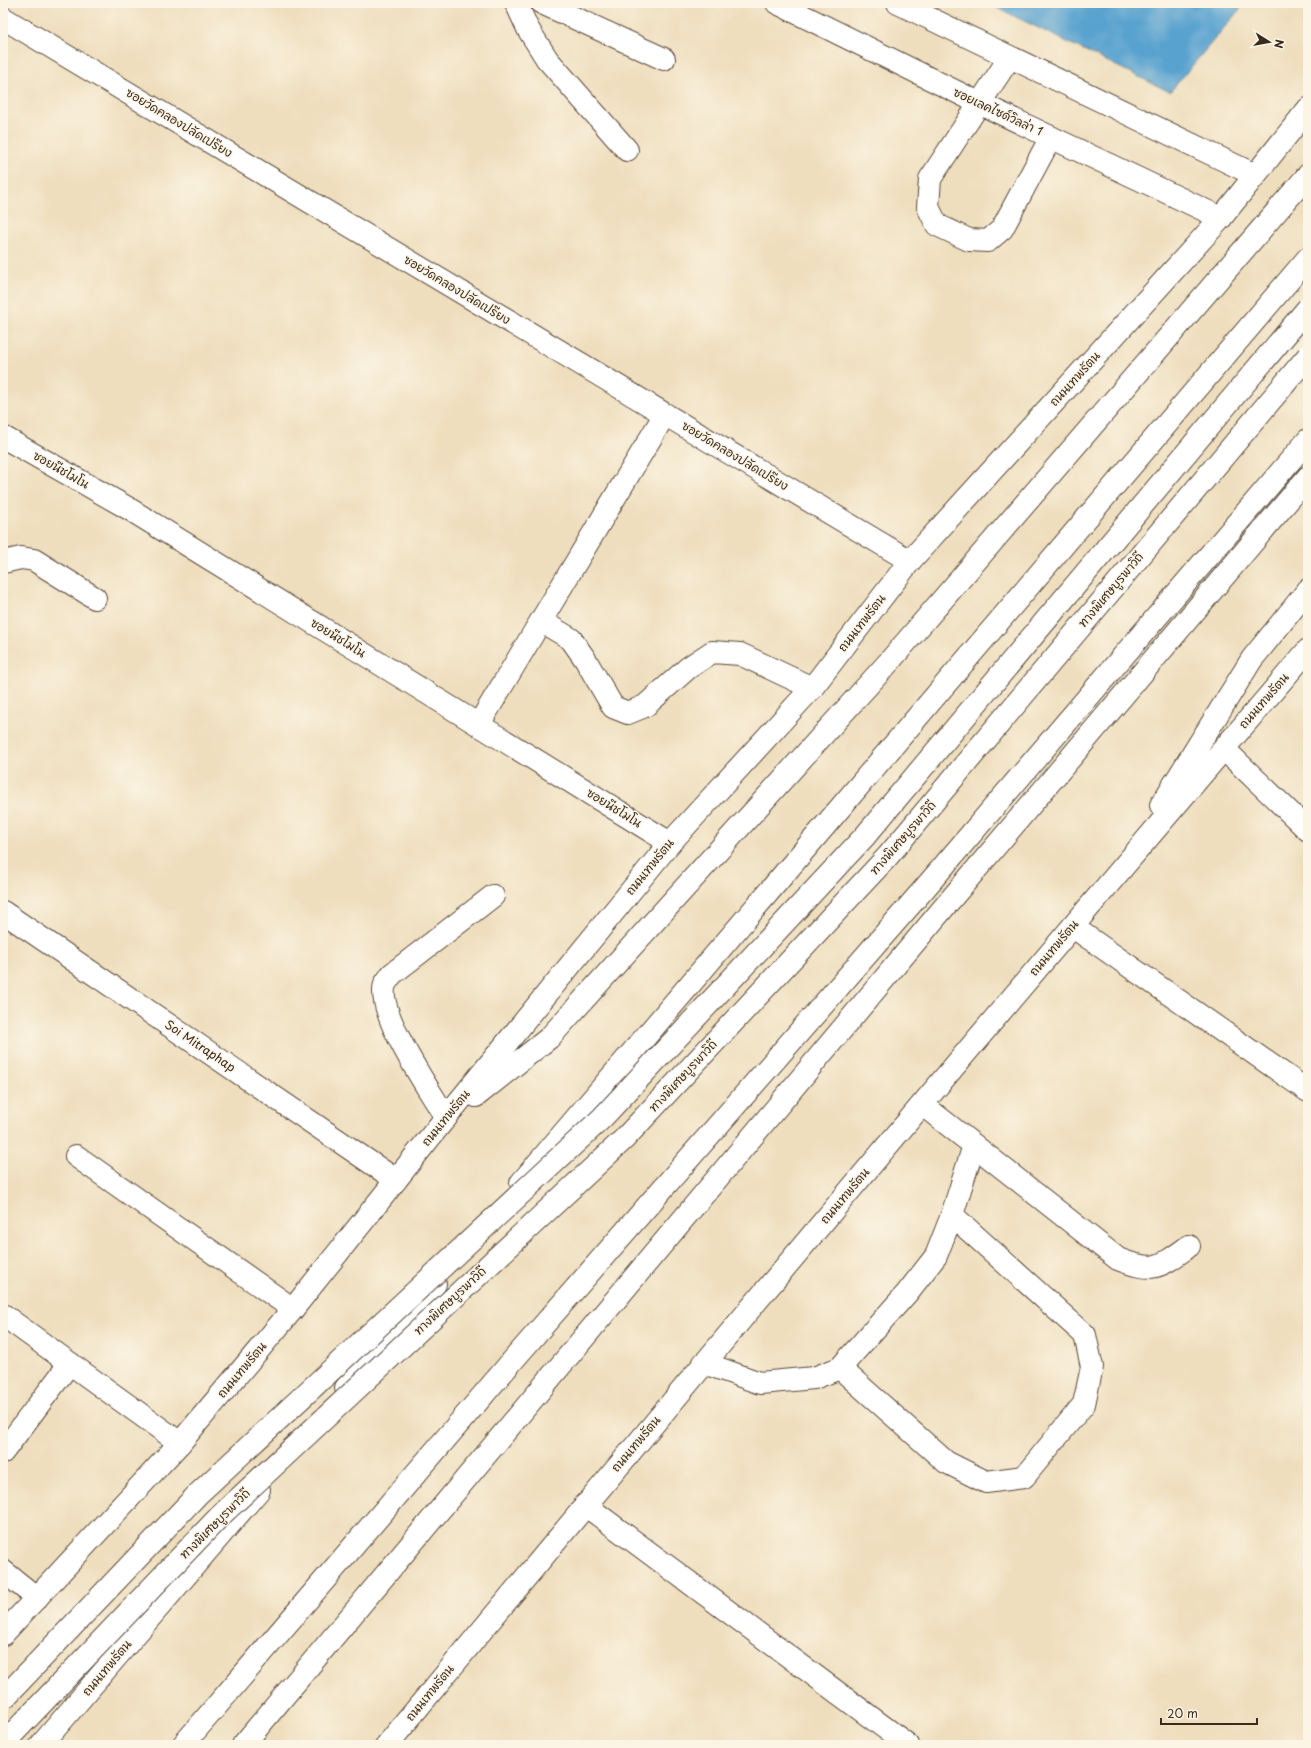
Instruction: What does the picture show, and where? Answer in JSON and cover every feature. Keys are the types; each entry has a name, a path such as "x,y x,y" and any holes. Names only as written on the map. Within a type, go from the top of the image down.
{"main road":[{"path":"516,3 528,29 547,59 627,150"},
{"path":"542,3 664,59"},
{"name":"ซอยเลคไซด์วิลล่า 1","path":"777,3 979,103 1220,218"},
{"path":"898,3 1255,175"},
{"name":"ซอยวัดคลองปลัดเปรียง","path":"3,18 910,561"},
{"path":"1010,57 930,179 928,207 937,225 969,240 988,241 1002,230 1051,137"},
{"name":"ถนนเทพรัตน","path":"3,1634 180,1443 293,1309 670,843 812,688 910,561 1220,218 1308,109"},
{"path":"493,896 392,974 385,985 385,1001 395,1031 445,1120 554,1032 888,663 1308,174"},
{"name":"ถนนเทพรัตน","path":"41,1745 816,838 1308,258"},
{"path":"3,1699 198,1494 602,1118 865,836 1308,308"},
{"name":"ทางพิเศษบูรพาวิถี","path":"3,1744 220,1516 624,1140 888,856 1308,356"},
{"path":"479,724 665,414"},
{"name":"ซอยนีชโมโน","path":"3,437 132,512 479,724 670,843"},
{"path":"183,1745 514,1359 924,889 1308,440"},
{"path":"243,1745 946,905 1308,477"},
{"path":"3,562 20,558 34,560 95,598"},
{"path":"1123,866 1252,659 1308,590"},
{"path":"541,621 571,639 585,659 613,707 628,713 645,706 688,668 712,652 740,654 812,688"},
{"name":"ถนนเทพรัตน","path":"387,1745 704,1363 1123,866 1308,650"},
{"path":"1224,749 1308,830"},
{"name":"Soi Mitraphap","path":"3,912 396,1180"},
{"path":"1072,927 1308,1091"},
{"path":"922,1105 1118,1259 1140,1268 1163,1265 1190,1246"},
{"path":"704,1363 760,1383 814,1378 840,1368 908,1293 936,1256 952,1215 974,1145"},
{"path":"76,1156 293,1309"},
{"path":"840,1368 946,1462 986,1482 1024,1477 1084,1404 1092,1367 1085,1334 952,1215"},
{"path":"3,1315 180,1443"},
{"path":"3,1452 70,1363"},
{"path":"585,1505 908,1745"},
{"path":"3,1571 37,1598"}],"water":[{"path":"987,3 1245,3 1170,92"}]}
